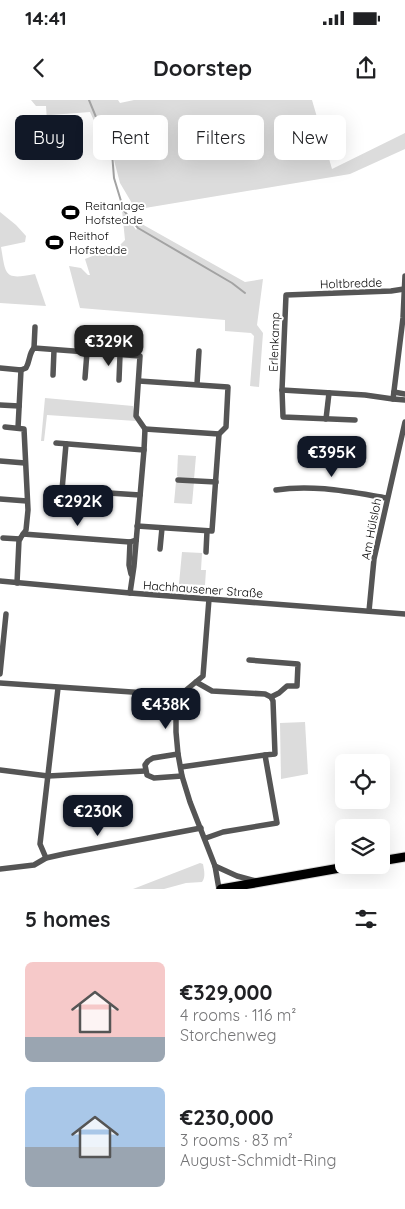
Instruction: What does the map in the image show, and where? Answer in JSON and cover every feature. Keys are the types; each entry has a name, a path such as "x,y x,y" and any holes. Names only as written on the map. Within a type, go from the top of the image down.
{"main road":[{"path":"390,860 405,857"},
{"path":"220,889 335,869"}],"street":[{"path":"393,395 403,318 405,276"},
{"name":"Holtbredde","path":"286,295 404,289"},
{"name":"Erlenkamp","path":"286,295 282,390 283,417 355,420"},
{"path":"0,368 21,370 26,368 31,351 34,348 35,326"},
{"path":"34,348 140,356 136,416 145,428 137,526 133,541 134,566 130,593"},
{"path":"53,375 54,350"},
{"path":"197,384 199,351"},
{"path":"85,378 87,352"},
{"path":"118,380 120,355"},
{"path":"18,428 21,370"},
{"path":"137,526 212,531 219,434 226,427 228,387 139,381"},
{"name":"Erlenkamp","path":"282,390 405,394"},
{"path":"326,420 329,393"},
{"name":"Erlenkamp","path":"393,395 405,400"},
{"path":"0,405 19,406"},
{"name":"Am Hülsloh","path":"369,611 374,559 405,422"},
{"path":"5,427 24,428 27,500 26,530 21,536 17,583"},
{"path":"145,428 219,434"},
{"path":"56,443 144,450"},
{"path":"66,444 62,490 140,496"},
{"path":"0,461 25,463"},
{"path":"178,480 216,482"},
{"path":"276,490 293,487 333,489 387,498"},
{"path":"0,499 27,500"},
{"path":"160,549 162,528"},
{"path":"206,552 207,531"},
{"path":"3,538 21,536 133,541"},
{"name":"Hachhausener Straße","path":"0,581 405,614"},
{"path":"0,683 176,695 185,691 203,676 209,599"},
{"path":"0,674 6,614"},
{"path":"249,660 298,664 297,686 287,686 271,697"},
{"path":"180,767 275,754 273,701 271,697 264,694 212,691 196,682"},
{"path":"46,858 40,844 58,688"},
{"path":"176,695 176,732 182,776 206,838 220,889"},
{"path":"178,754 148,760 145,765 145,771 146,775 154,778 182,776"},
{"path":"206,838 223,832 278,823 265,755"},
{"path":"0,770 48,776 145,771"},
{"path":"0,870 34,865 46,858 201,828"},
{"path":"215,866 237,876 258,881"}],"shaded area":[{"path":"31,100 118,100 120,103 134,100 312,100 316,115 274,115 274,160 329,160 332,169 405,133 405,149 350,174 133,210 133,205 120,183 114,160 168,160 168,115 93,115 93,118 90,112 47,115 46,106 36,106"},
{"path":"122,210 136,230 140,223 245,282 263,279 257,325 263,333 259,387 250,386 254,336 251,333 225,331 225,320 80,308 69,266 81,268 90,275 85,259 120,245 125,240"},
{"path":"0,212 26,236 25,242 1,247 6,270 12,276 35,274 46,306 0,303"},
{"path":"45,398 133,406 136,421 47,415 44,441 41,441"},
{"path":"178,455 196,456 194,479 177,476"},
{"path":"176,482 194,482 192,504 174,503"},
{"path":"182,552 202,553 201,570 206,570 205,585 179,584"},
{"path":"305,722 308,774 281,779 280,723"},
{"path":"200,863 203,864 204,871 202,882 186,883 164,889 133,889"}],"waterway":[{"path":"89,100 105,139 105,144 112,153 114,178 124,211 138,228 232,283 245,293"}],"place":[{"name":"Reitanlage Hofstedde","path":"71,212"},
{"name":"Reithof Hofstedde","path":"55,242"}]}
